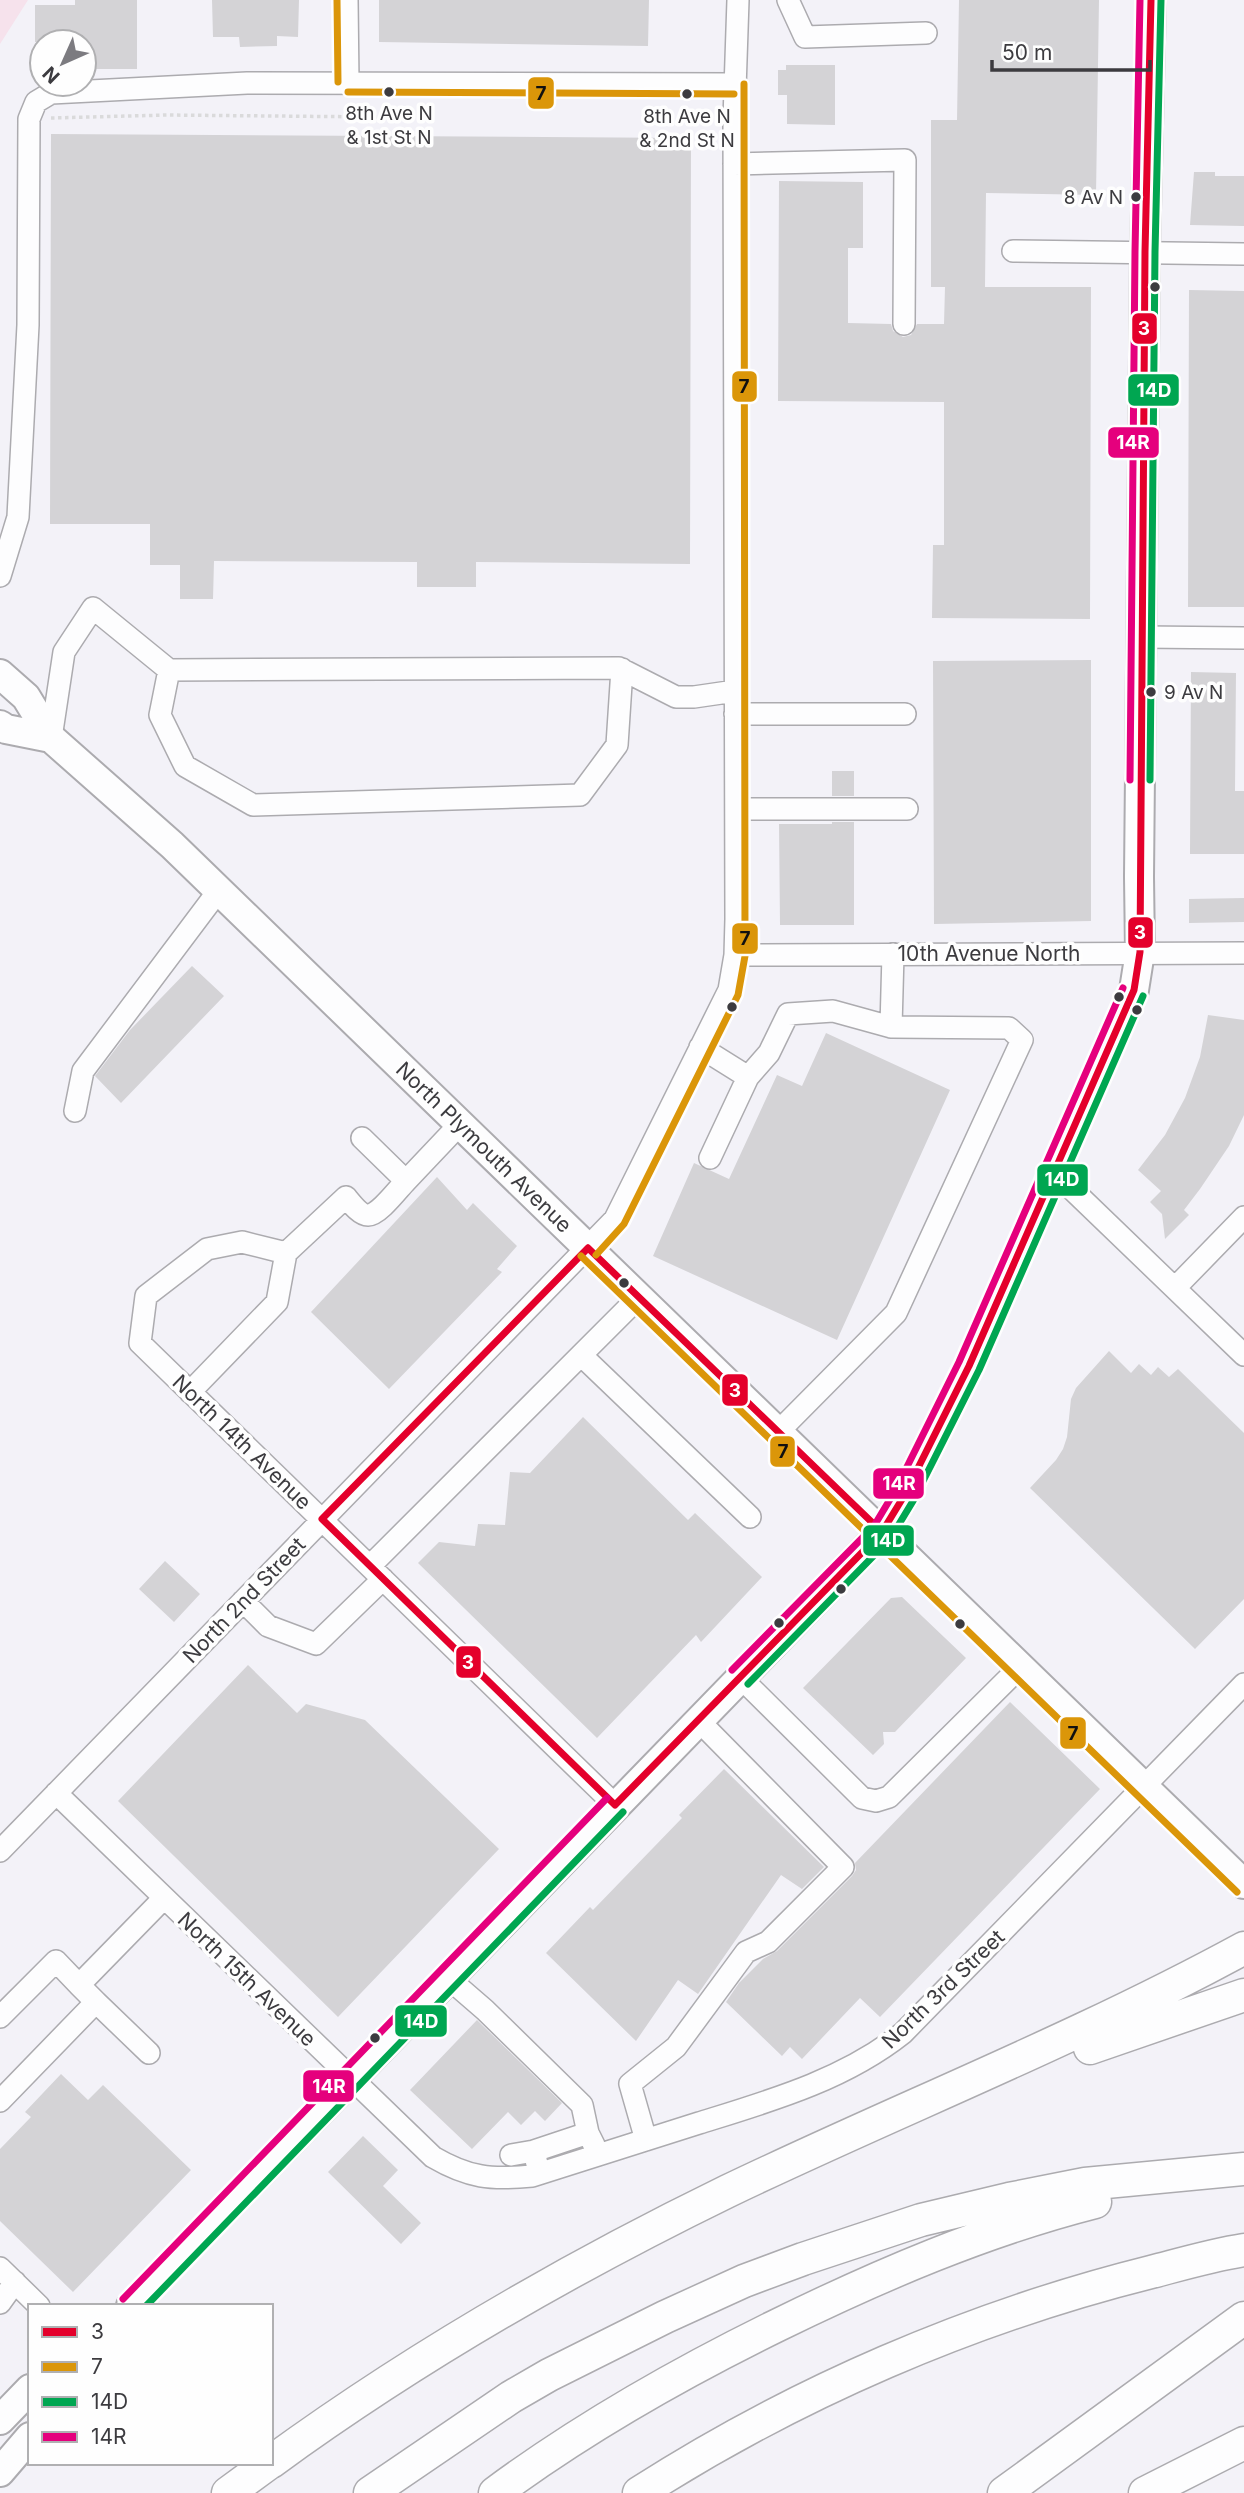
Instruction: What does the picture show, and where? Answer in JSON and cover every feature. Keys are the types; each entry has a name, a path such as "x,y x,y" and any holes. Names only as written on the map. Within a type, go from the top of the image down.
{"highway":[{"path":"273,2460 441,2346 671,2219 925,2099 1118,2014 1244,1948"},
{"path":"671,2219 1042,2066 1172,2018 1244,1995"},
{"path":"370,2493 511,2398 560,2369 744,2281 803,2259 921,2220 998,2201 1085,2184 1244,2170"},
{"path":"495,2493 538,2462 723,2352 878,2277 968,2242 1064,2210 1244,2170"},
{"path":"639,2493 761,2422 862,2374 1005,2315 1115,2280 1244,2250"},
{"path":"1014,2486 1244,2318"},
{"path":"664,2493 761,2422"},
{"path":"1145,2493 1244,2443"},
{"path":"228,2493 266,2465"}],"main road":[{"path":"133,2304 882,1532 904,1496 968,1366 1055,1173 1135,990 1140,953 1140,638 1151,0"},
{"name":"North Plymouth Avenue","path":"0,674 26,696 51,738 219,890 1244,1884"},
{"path":"0,725 6,729 51,738"},
{"path":"0,2420 28,2391"},
{"path":"0,2472 28,2439"}],"street":[{"path":"346,0 348,82"},
{"name":"North 2nd Street","path":"0,1851 615,1219 729,990 735,955 734,84 738,0"},
{"path":"788,0 804,37 926,33"},
{"path":"0,576 18,517 28,325 29,119 36,102 51,93 247,83 734,84"},
{"path":"734,164 905,160 904,324"},
{"path":"1013,251 1244,254"},
{"path":"51,738 64,652 93,608 169,670 622,669 676,697 735,691"},
{"path":"1140,638 1244,638"},
{"path":"169,670 160,715 185,766 253,805 580,795 617,745 622,669"},
{"path":"735,714 905,714"},
{"path":"736,809 906,809"},
{"path":"75,1111 83,1072 219,890"},
{"name":"10th Avenue North","path":"735,955 1244,953"},
{"path":"891,1027 892,954"},
{"path":"710,1158 748,1077 769,1053 788,1014 833,1011 891,1027 1009,1028 1022,1040 896,1313 778,1432"},
{"path":"701,1047 748,1077"},
{"path":"190,1392 277,1302 286,1253 345,1197 361,1213 376,1214 460,1124"},
{"path":"362,1138 406,1181"},
{"path":"1055,1173 1244,1355"},
{"path":"1175,1288 1244,1217"},
{"name":"North 14th Avenue","path":"286,1253 242,1242 207,1249 146,1296 140,1343 615,1805"},
{"path":"243,1601 268,1626 317,1644 377,1573 581,1355 639,1297"},
{"path":"581,1355 750,1517"},
{"path":"740,1677 862,1798 876,1801 889,1797 1020,1667"},
{"name":"North 3rd Street","path":"478,2177 507,2178 539,2174 781,2098 882,2050 903,2033 1244,1684"},
{"path":"646,2140 630,2084 676,2047 746,1952 768,1942 842,1867 698,1720"},
{"name":"North 15th Avenue","path":"56,1793 350,2080 433,2157 456,2171 478,2177"},
{"path":"79,1985 164,1898"},
{"path":"0,2017 56,1961 149,2053"},
{"path":"448,1978 485,2010 582,2105 588,2133 597,2155"},
{"path":"0,2101 96,2002"},
{"path":"511,2155 534,2151 588,2133"},
{"path":"558,2143 565,2165"},
{"path":"534,2151 539,2174"},
{"path":"4,2288 35,2304"}],"path":[{"path":"29,119 167,115 378,117"}],"shaded area":[{"path":"0,0 28,0 0,44"}],"building":[{"path":"75,0 137,0 137,69 98,69 98,28 35,28 35,5 75,5"},
{"path":"212,0 299,0 298,37 277,36 277,46 240,47 239,37 213,37"},
{"path":"379,0 649,0 648,46 379,42"},
{"path":"959,0 1099,0 1096,195 986,193 985,287 1091,287 1090,619 932,618 933,545 944,545 944,402 778,401 779,181 863,182 863,248 848,248 848,323 891,324 893,331 903,337 911,335 917,324 944,324 945,287 931,287 931,120 957,120"},
{"path":"786,65 835,65 835,125 787,124 787,95 778,95 778,70 786,70"},
{"path":"51,134 691,138 690,564 476,562 476,587 417,587 417,562 214,561 213,599 180,599 180,565 150,565 150,524 50,524"},
{"path":"1194,172 1215,172 1215,176 1244,176 1244,226 1190,225"},
{"path":"1189,290 1244,291 1244,607 1188,607"},
{"path":"1091,660 1091,921 934,924 933,661"},
{"path":"1191,672 1236,673 1235,791 1244,791 1244,854 1190,854"},
{"path":"832,771 854,771 854,796 832,796"},
{"path":"854,822 854,925 780,925 779,824"},
{"path":"1244,898 1244,922 1189,923 1189,899"},
{"path":"192,966 224,996 121,1103 95,1076 130,1030"},
{"path":"1208,1015 1244,1020 1244,1115 1229,1146 1184,1210 1189,1215 1165,1239 1162,1214 1150,1202 1161,1191 1138,1170 1165,1135 1185,1098 1200,1057"},
{"path":"826,1033 950,1090 837,1340 653,1256 694,1163 729,1179 777,1075 802,1086"},
{"path":"437,1177 467,1210 473,1203 517,1246 497,1269 502,1272 389,1389 311,1312"},
{"path":"1109,1351 1131,1373 1139,1364 1151,1375 1158,1367 1169,1377 1178,1369 1244,1433 1244,1599 1195,1649 1030,1488 1063,1449 1071,1399 1076,1388"},
{"path":"583,1417 688,1520 695,1513 762,1577 701,1642 696,1635 597,1738 418,1563 439,1542 475,1546 478,1524 505,1525 510,1472 530,1473"},
{"path":"165,1561 200,1594 174,1622 139,1589"},
{"path":"902,1597 966,1658 895,1732 883,1732 884,1744 873,1755 803,1688 891,1598"},
{"path":"248,1665 297,1713 306,1704 365,1720 499,1849 338,2017 118,1801"},
{"path":"1010,1702 1100,1789 880,2017 860,1998 802,2059 790,2047 782,2056 726,2002 739,1983 763,1959 777,1951 852,1876 856,1870 855,1863"},
{"path":"724,1769 824,1867 802,1889 781,1875 698,1994 678,1980 636,2041 546,1953 590,1907 593,1910 682,1818 679,1815"},
{"path":"477,2020 562,2103 545,2121 535,2111 521,2125 508,2112 472,2149 410,2090"},
{"path":"61,2074 88,2100 103,2085 191,2170 73,2292 0,2221 0,2149 31,2117 25,2112"},
{"path":"363,2136 398,2170 383,2186 421,2223 401,2244 328,2172"}],"transit line":[{"name":"7","path":"337,0 338,82"},
{"name":"14R","path":"1130,780 1140,0"},
{"name":"3","path":"615,1805 882,1532 904,1496 969,1366 1134,990 1140,952 1145,252 1151,0"},
{"name":"14D","path":"1150,780 1155,252 1161,0"},
{"name":"7","path":"596,1255 624,1224 738,995 745,956 744,84"},
{"name":"7","path":"348,92 734,94"},
{"name":"14R","path":"732,1670 874,1526 895,1491 959,1362 1123,988"},
{"name":"14D","path":"748,1684 890,1539 913,1501 979,1370 1143,996"},
{"name":"3","path":"588,1248 882,1532"},
{"name":"3","path":"322,1519 588,1248"},
{"name":"7","path":"581,1256 1237,1892"},
{"name":"3","path":"322,1519 615,1805"},
{"name":"14R","path":"123,2299 607,1798"},
{"name":"14D","path":"148,2304 623,1812"}],"place":[{"name":"8th Ave N & 1st St N","path":"389,92"},
{"name":"8th Ave N & 2nd St N","path":"687,94"},
{"name":"8 Av N","path":"1136,197"},
{"name":"9 Av N","path":"1151,692"}]}
